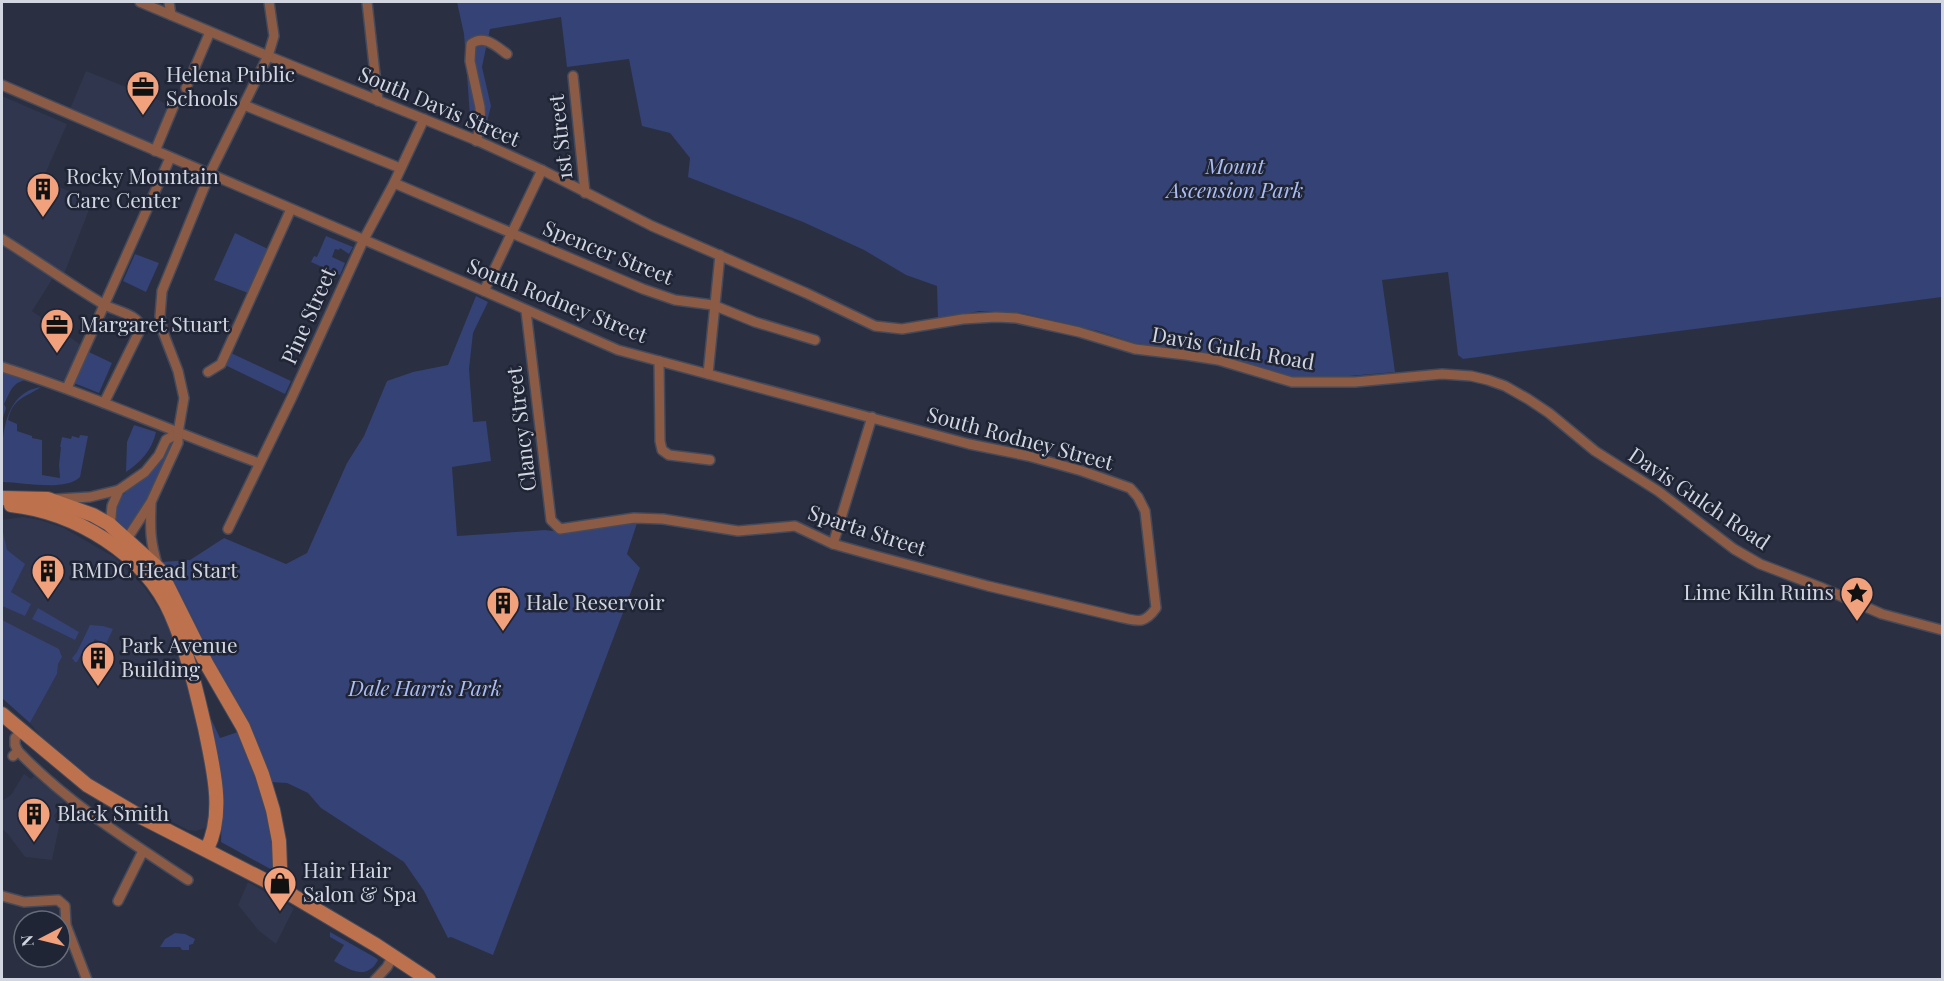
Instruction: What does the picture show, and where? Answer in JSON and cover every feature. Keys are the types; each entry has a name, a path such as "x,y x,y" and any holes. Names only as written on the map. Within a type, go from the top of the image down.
{"street":[{"name":"South Davis Street","path":"140,2 268,57 476,141 542,170 652,226 720,255"},
{"path":"169,2 171,15"},
{"path":"110,542 127,539 151,502 178,443 184,398 178,371 162,324 160,304 165,281 210,173 268,57 274,36 268,2"},
{"path":"367,2 378,101"},
{"path":"186,88 210,32"},
{"path":"476,141 481,125 480,107 470,61 471,44 481,39 490,42 507,54"},
{"name":"1st Street","path":"573,76 585,193"},
{"name":"South Rodney Street","path":"2,85 618,350 969,444 1028,456 1130,488 1145,511 1156,608 1149,618"},
{"path":"155,151 175,103"},
{"path":"244,105 400,168"},
{"name":"Pine Street","path":"228,529 292,397 364,239 424,119"},
{"path":"67,387 170,158"},
{"path":"484,291 542,170"},
{"name":"Spencer Street","path":"394,183 643,290 675,300 713,305 755,322 815,340"},
{"path":"208,372 220,364 291,209"},
{"path":"2,239 105,305 140,323 141,328 104,403"},
{"path":"708,374 713,305 720,255"},
{"name":"Davis Gulch Road","path":"720,255 823,301 867,324 883,328 911,328 985,317 1016,318 1079,332 1135,350 1218,360 1292,382 1355,381 1442,374 1488,380 1511,389 1535,404 1595,451 1658,491 1734,549 1760,564 1882,614 1942,630"},
{"name":"Clancy Street","path":"526,311 551,520 560,529 570,527"},
{"path":"659,361 662,450 669,455 710,460"},
{"path":"2,367 67,387 178,433 259,463"},
{"path":"833,543 872,417"},
{"path":"2,498 90,497 119,490 145,472 159,455 166,440 178,433"},
{"path":"110,542 109,524 112,506 119,490"},
{"path":"48,499 93,515 109,524 159,569"},
{"path":"151,502 151,546 159,569 206,663 242,725 262,774 273,810 279,841 278,887"},
{"path":"2,505 20,506 61,516 110,542 149,579 160,594 171,614 187,660 212,762 217,812 213,835 207,849"},
{"name":"Sparta Street","path":"570,527 634,518 663,519 738,531 795,526 833,543 988,586 1138,621 1149,618"},
{"path":"2,714 87,785 143,818 278,887 429,980"},
{"path":"22,731 15,738 15,754 64,794 143,851 188,880"},
{"path":"118,901 143,851"},
{"path":"2,896 24,902 58,900 65,906 66,925 87,980"},
{"path":"375,980 393,956"}],"shaded area":[{"path":"86,71 167,105 167,111 153,144 70,109"},
{"path":"2,96 67,124 43,179 92,202 64,274 2,234"},
{"path":"2,246 53,278 32,311 81,345 64,381 2,361"},
{"path":"23,517 64,528 114,557 145,588 161,612 174,637 200,728 211,789 209,827 196,831 188,830 88,777 48,745 30,723 57,674 2,620 2,520"},
{"path":"24,774 31,779 34,776 64,801 54,816 60,823 52,860 25,857 2,829 2,801 11,795"},
{"path":"248,882 294,908 276,944 259,931 238,905"}],"green space":[{"name":"Mount Ascension Park","path":"457,2 1942,2 1942,297 1463,359 1458,355 1448,272 1382,280 1395,372 1292,379 1248,364 1184,350 1135,343 1098,331 1021,313 979,311 938,320 937,286 906,275 864,250 803,222 688,177 690,158 670,133 642,126 629,59 567,67 561,17 490,29 482,67 491,106 483,138 471,130 464,34"},
{"path":"235,233 268,249 248,293 214,280"},
{"path":"326,236 353,247 349,254 340,248 335,249 332,257 345,263 340,275 311,262 314,256 317,257"},
{"path":"135,254 159,263 146,292 123,281"},
{"name":"Dale Harris Park","path":"476,296 488,302 473,333 469,369 473,422 486,421 491,461 452,467 457,536 545,530 561,532 637,523 627,554 640,568 493,955 451,937 448,938 424,891 404,862 321,808 308,793 287,783 269,782 161,562 190,560 224,538 286,564 307,553 347,463 364,436 387,381 413,372 448,365"},
{"path":"89,352 112,363 99,393 74,383"},
{"path":"231,353 291,381 285,394 225,365"},
{"path":"2,371 25,380 14,386 10,392 4,404 6,408 2,421"},
{"path":"41,387 17,402 8,420 17,424 17,431 42,440 42,475 60,478 62,437 71,439 72,436 79,438 80,435 88,436 80,477 73,482 54,485 2,482 3,438 10,410 17,399 28,391"},
{"path":"134,425 156,432 145,455 126,472 127,442"},
{"path":"172,442 135,522 126,531 115,524 118,504 127,491 155,468"},
{"path":"2,528 7,550 25,564 11,592 31,604 25,616 2,606"},
{"path":"38,608 79,632 75,640 32,619"},
{"path":"2,620 59,649 62,657 58,664 57,674 30,723 2,698"},
{"path":"90,625 113,629 106,644 95,639 87,653 83,651 75,662 72,658"},
{"path":"205,706 220,738 241,731 248,746 275,841 274,871 221,842 222,812"},
{"path":"330,932 376,958 378,960 374,966 369,970 358,972 334,961 344,945 330,937"},
{"path":"175,933 185,934 195,939 193,944 189,945 189,950 182,950 180,947 160,947 165,939"}],"place":[{"name":"Helena Public Schools","path":"143,116"},
{"name":"Rocky Mountain Care Center","path":"43,218"},
{"name":"Margaret Stuart","path":"57,354"},
{"name":"RMDC Head Start","path":"48,600"},
{"name":"Lime Kiln Ruins","path":"1857,622"},
{"name":"Hale Reservoir","path":"503,632"},
{"name":"Park Avenue Building","path":"98,687"},
{"name":"Black Smith","path":"34,843"},
{"name":"Hair Hair Salon & Spa","path":"280,912"}]}
